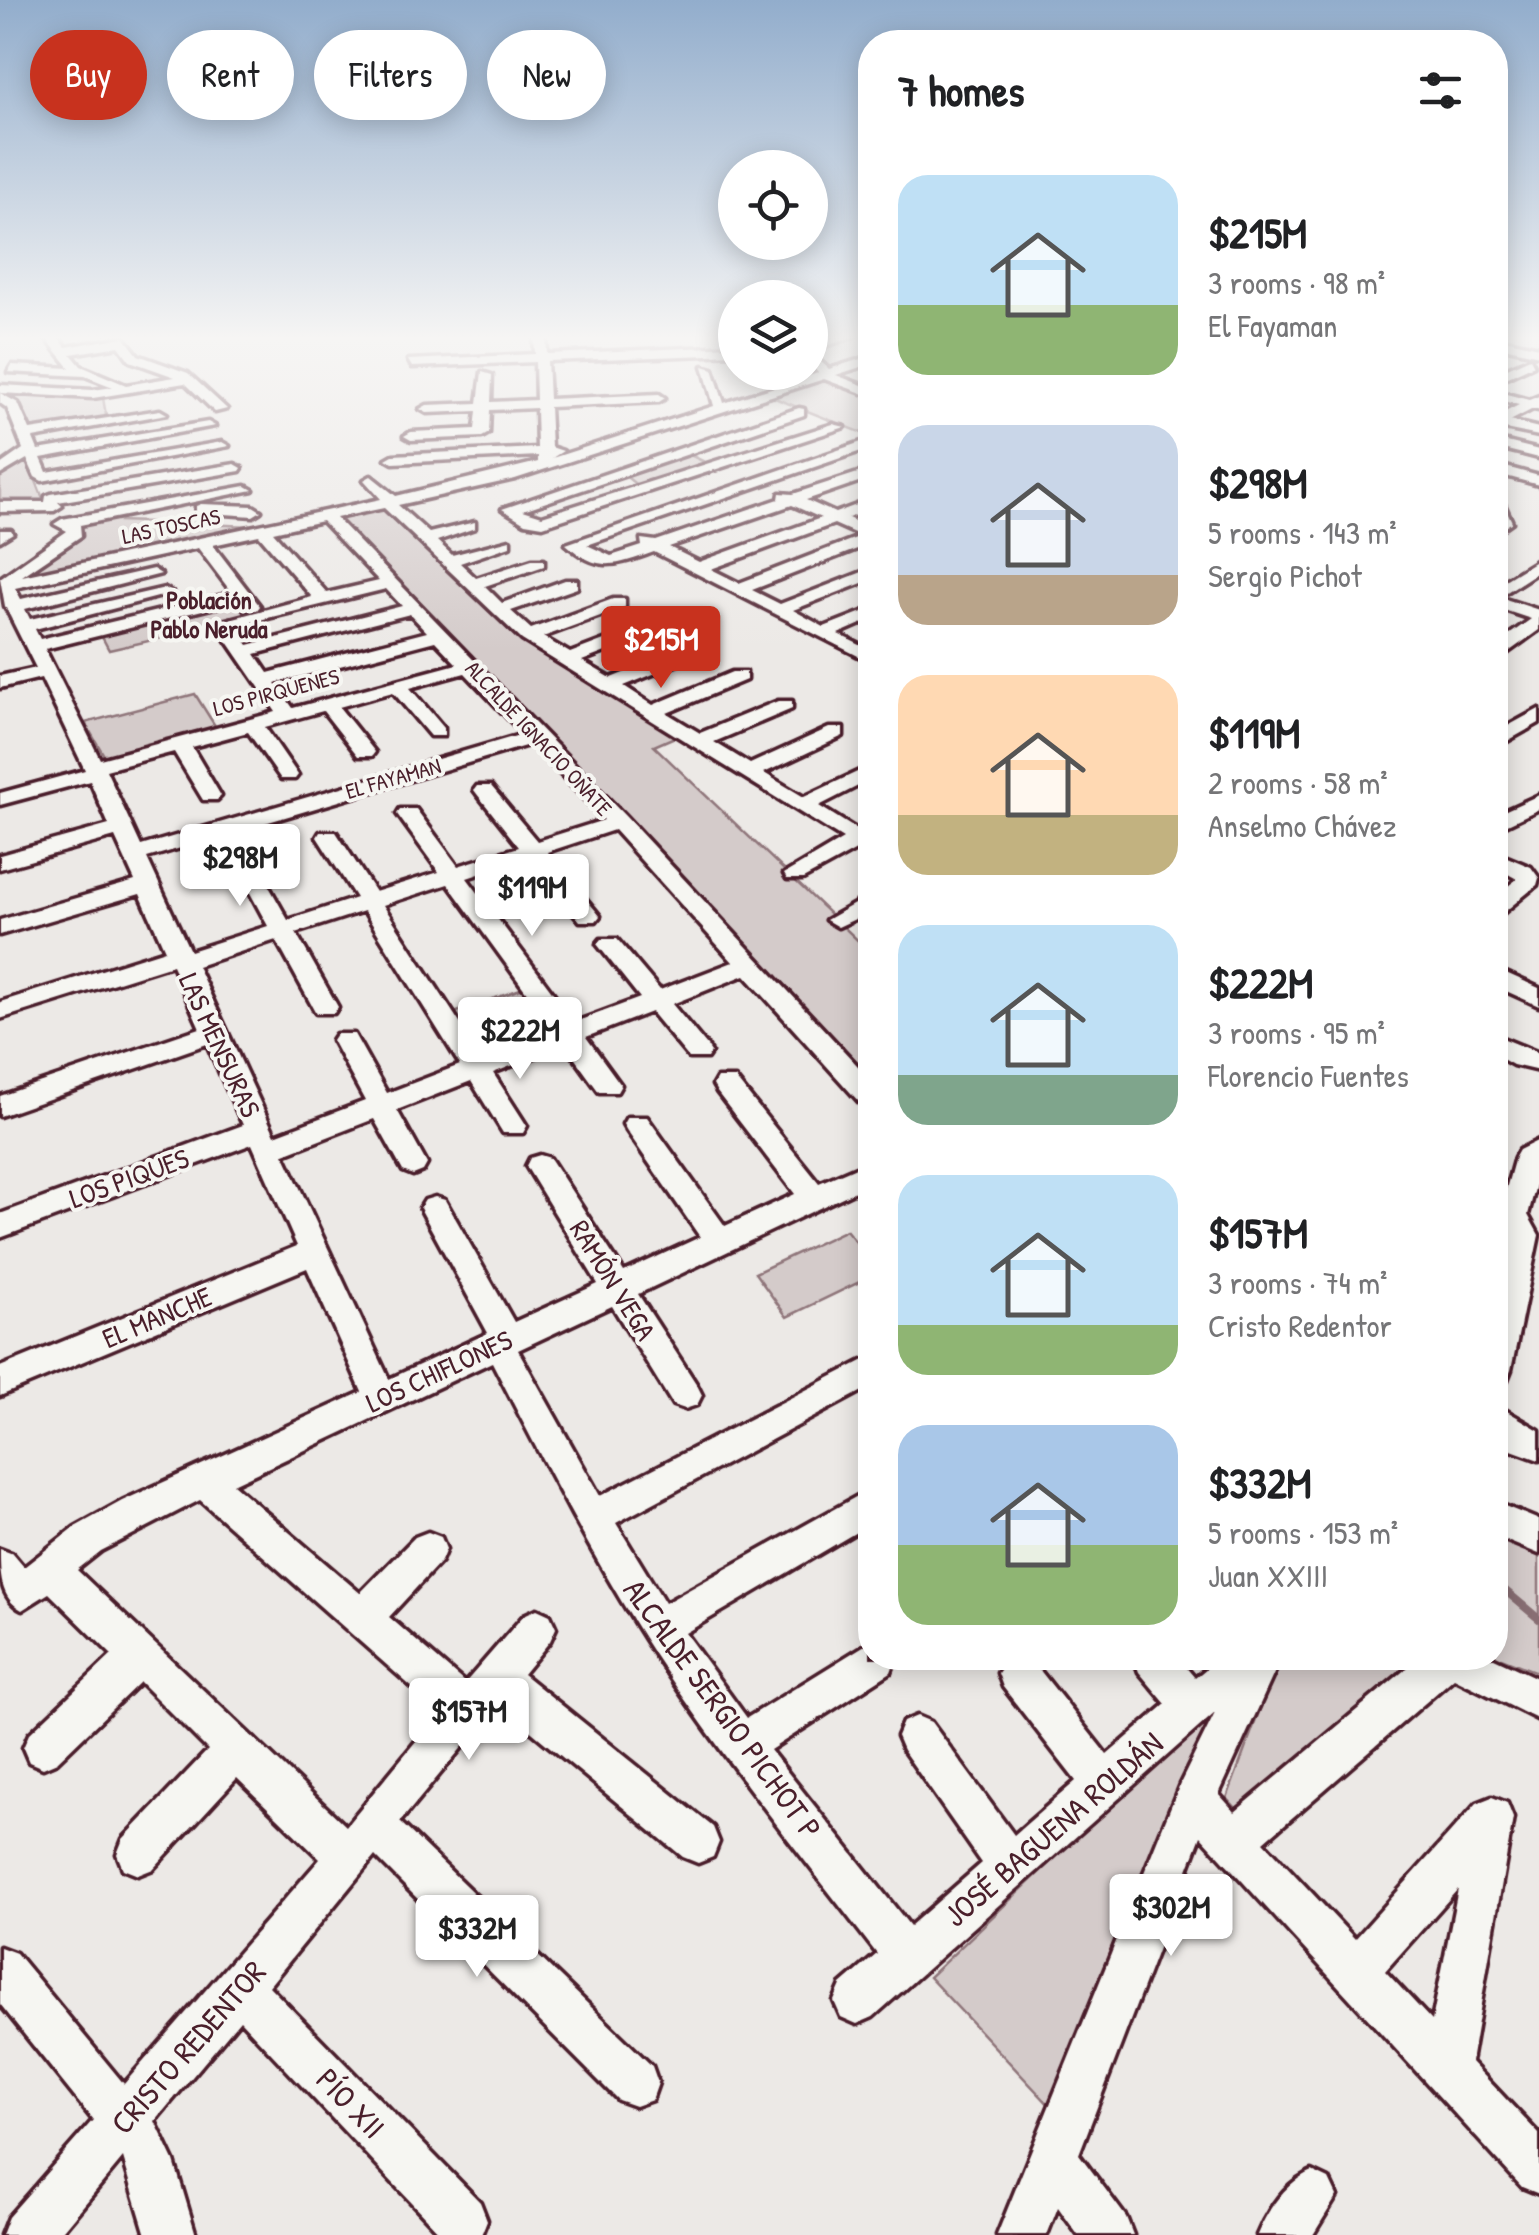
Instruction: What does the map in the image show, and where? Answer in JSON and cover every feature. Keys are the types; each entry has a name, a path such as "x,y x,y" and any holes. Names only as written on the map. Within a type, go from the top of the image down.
{"street":[{"path":"0,470 15,441"},
{"path":"26,441 63,527"},
{"path":"542,441 541,462 560,490 584,508 858,651"},
{"name":"LAS TOSCAS","path":"541,462 598,441"},
{"name":"LAS TOSCAS","path":"3,581 140,556 468,485 615,441"},
{"path":"665,441 858,530"},
{"path":"711,441 515,504 510,510 528,520 546,520 794,441"},
{"path":"858,445 574,543 600,560 614,560 858,476"},
{"path":"42,477 222,446"},
{"path":"1508,446 1539,454"},
{"path":"392,459 541,462"},
{"path":"0,507 53,503 234,468"},
{"path":"1508,472 1539,481"},
{"path":"614,474 637,491"},
{"path":"448,476 468,485"},
{"path":"371,480 426,539 528,636 803,806 858,836"},
{"path":"217,503 246,490"},
{"path":"63,527 150,508 217,503 253,511"},
{"path":"698,568 858,509"},
{"name":"ALCALDE IGNACIO OÑATE","path":"326,515 618,822 858,1083"},
{"path":"426,539 470,525"},
{"path":"3,581 75,532 74,528 63,527"},
{"path":"262,529 323,600"},
{"path":"739,589 858,541"},
{"path":"202,542 258,615"},
{"path":"449,561 504,543"},
{"path":"140,556 177,611"},
{"path":"473,585 538,563"},
{"path":"1508,584 1539,564"},
{"path":"14,606 152,574"},
{"path":"780,610 858,579"},
{"name":"LAS MENSURAS","path":"3,581 122,828 380,1397"},
{"path":"288,715 224,623 391,583"},
{"path":"499,610 571,584"},
{"path":"24,626 164,593"},
{"path":"34,646 243,595"},
{"path":"528,636 619,603"},
{"path":"1508,606 1539,619 1508,643"},
{"path":"244,651 415,608"},
{"path":"824,633 858,619"},
{"path":"568,660 652,628"},
{"path":"264,680 440,634"},
{"path":"610,686 694,651"},
{"name":"LOS PIRQUENES","path":"0,799 180,744 470,666"},
{"path":"0,682 46,671"},
{"path":"652,712 739,676"},
{"path":"397,685 436,732"},
{"path":"328,704 364,752"},
{"path":"699,741 785,704"},
{"path":"1508,734 1539,715"},
{"path":"254,724 288,775"},
{"path":"749,772 836,732"},
{"name":"EL FAYAMAN","path":"133,855 537,736"},
{"path":"180,744 210,796"},
{"path":"803,806 858,778"},
{"path":"484,790 588,916"},
{"path":"1508,814 1539,801"},
{"path":"408,814 608,1086"},
{"path":"1508,819 1539,828"},
{"path":"0,1011 281,930 618,822"},
{"path":"0,862 122,828"},
{"path":"328,837 513,1126"},
{"path":"795,874 858,844"},
{"path":"245,863 325,1007"},
{"path":"1508,865 1523,872 1529,880 1508,897"},
{"path":"0,928 147,885"},
{"path":"838,920 858,909"},
{"path":"609,944 698,1052"},
{"name":"LOS PIQUES","path":"0,1226 263,1139 380,1106 749,965"},
{"path":"1508,981 1536,993"},
{"path":"0,1106 214,1032"},
{"path":"345,1040 413,1164"},
{"path":"1508,1050 1537,1062"},
{"path":"726,1085 814,1198"},
{"path":"637,1124 718,1242"},
{"path":"1508,1212 1529,1157 1539,1150"},
{"name":"RAMÓN VEGA","path":"540,1166 685,1395"},
{"name":"LOS CHIFLONES","path":"24,1576 110,1525 202,1480 858,1178"},
{"name":"ALCALDE SERGIO PICHOT P","path":"435,1208 594,1517 659,1626 743,1744 907,1958"},
{"path":"1508,1224 1525,1232 1508,1310"},
{"name":"EL MANCHE","path":"0,1382 314,1252"},
{"path":"594,1517 858,1377"},
{"path":"1508,1429 1539,1445"},
{"path":"202,1480 467,1710"},
{"path":"659,1626 858,1512"},
{"path":"1508,1525 1539,1538"},
{"path":"362,1618 428,1549"},
{"path":"24,1576 139,1656 236,1750 361,1841 635,2083"},
{"name":"CRISTO REDENTOR","path":"26,2235 240,1986 537,1628"},
{"path":"43,1748 139,1656"},
{"path":"743,1744 858,1670"},
{"path":"1163,1670 1193,1706"},
{"name":"JOSÉ BAGUENA ROLDÁN","path":"857,2001 1234,1670"},
{"path":"1022,2235 1195,1799 1256,1670"},
{"path":"1233,1841 1437,1670"},
{"path":"1476,1670 1539,1700"},
{"path":"1017,1674 1104,1784"},
{"path":"496,1676 698,1842"},
{"path":"917,1736 1010,1866"},
{"path":"138,1854 236,1750"},
{"path":"1195,1799 1539,2170"},
{"path":"1356,1972 1492,1818 1446,2070"},
{"path":"0,1969 125,2120 150,2161 170,2235"},
{"name":"PÍO XII","path":"240,1986 462,2220"},
{"path":"1052,2158 1108,2235"},
{"path":"1282,2235 1312,2196"}],"shaded area":[{"path":"688,454 711,465 639,487 623,474"},
{"path":"26,456 44,501 0,503 0,474"},
{"path":"382,509 515,636 677,736 654,746 858,941 858,1062 341,519"},
{"path":"129,513 121,521 254,526 15,580 77,537 81,532 78,526"},
{"path":"241,599 253,613 249,616 194,629 183,613"},
{"path":"166,620 175,635 109,650 101,635"},
{"path":"195,694 217,729 105,757 85,723"},
{"path":"523,988 543,1013 474,1040 454,1013"},
{"path":"846,1230 858,1244 858,1283 787,1317 755,1273"},
{"path":"1508,1534 1539,1547 1539,1673 1508,1661"},
{"path":"1275,1670 1415,1670 1239,1811 1227,1798"},
{"path":"1221,1700 1054,2110 929,1977"}],"waterway":[{"path":"1508,1593 1539,1619"}],"district":[{"name":"Población Pablo Neruda","path":"209,614"}]}
